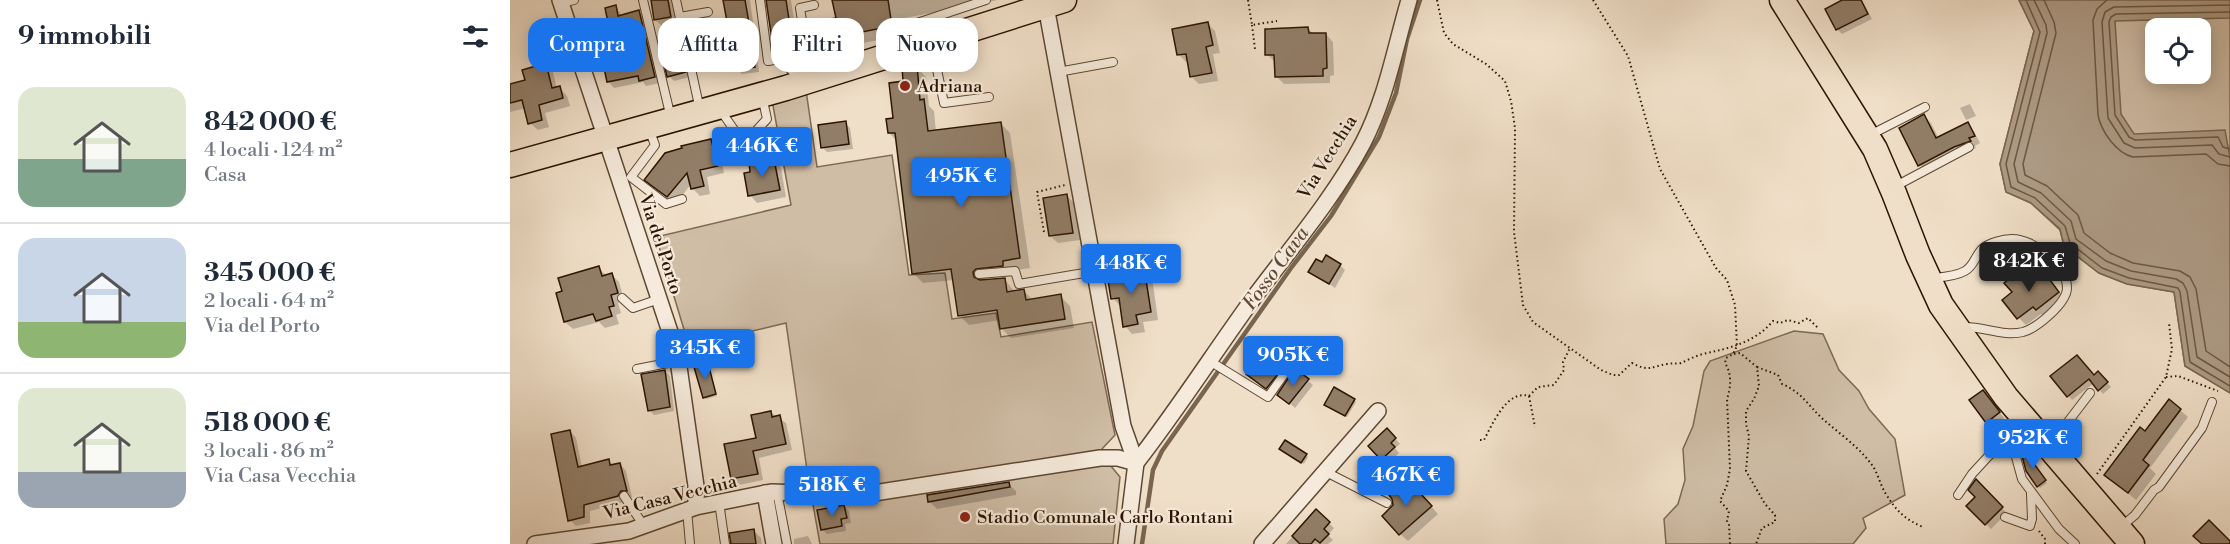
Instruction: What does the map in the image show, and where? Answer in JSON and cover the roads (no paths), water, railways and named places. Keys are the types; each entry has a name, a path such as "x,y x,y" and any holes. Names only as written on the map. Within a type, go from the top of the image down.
{"main road":[{"path":"1782,0 1867,136 1892,188 1941,305 2006,397 2021,433 2048,447 2125,536"},
{"path":"978,27 1055,3"},
{"path":"510,165 762,95 876,59"}],"street":[{"name":"Via Vecchia","path":"1136,463 1212,363 1340,181 1363,143 1385,87 1409,0"},
{"name":"Via del Porto","path":"566,1 606,139 627,183 678,361 696,486 692,508"},
{"path":"1055,3 1058,72 1123,426 1136,463 1126,544"},
{"path":"1262,544 1378,411"},
{"name":"Via Casa Vecchia","path":"535,544 630,537 644,526 692,508 771,492 861,495 1100,458 1118,458 1136,463"},
{"path":"771,492 774,544"}],"lane":[{"path":"643,0 672,120"},
{"path":"676,0 710,110 737,134 754,132 767,119 762,95"},
{"path":"760,0 768,61 780,59 808,81"},
{"path":"932,18 986,0"},
{"path":"808,81 800,8 814,5"},
{"path":"680,17 708,12"},
{"path":"1058,72 1113,62"},
{"path":"932,72 944,103 988,97"},
{"path":"1867,136 1925,107"},
{"path":"649,127 655,144 627,183 666,204 682,199"},
{"path":"1892,188 1969,147"},
{"path":"1929,278 1951,276 1966,271 1982,249 1992,243 2011,239 2024,241 2040,249 2053,260 2062,274 2067,287 2065,297 2035,327 2022,332 2005,333 1975,326 1956,327"},
{"path":"979,274 1015,271 1019,284 1114,273"},
{"path":"622,298 633,308 659,299"},
{"path":"637,369 678,361"},
{"path":"1212,363 1268,397 1287,370 1297,363 1308,366"},
{"path":"2048,447 2090,393"},
{"path":"2125,536 2135,515 2154,490 2160,487 2202,428 2211,402"},
{"path":"1958,495 1972,474 1996,448 2021,433 2022,479 2059,529 2075,544"},
{"path":"1324,471 1387,503"},
{"path":"771,492 787,544"},
{"path":"2006,517 2030,526 2031,492"},
{"path":"624,496 644,526"},
{"path":"720,502 725,544"},
{"path":"690,544 692,508"}],"water":[{"path":"2019,0 2230,0 2230,18 2145,18 2145,20 2115,21 2121,114 2134,134 2225,130 2230,158 2230,393 2185,366 2174,292 2127,284 2099,273 2064,246 2060,229 2031,203 2006,192 2000,164 2034,31"}],"waterway":[{"name":"Fosso Cava","path":"1142,544 1153,470 1162,451 1291,268 1331,216 1379,137 1396,93 1407,39 1420,0"}],"place":[{"name":"Adriana","path":"905,86"},
{"name":"Stadio Comunale Carlo Rontani","path":"965,517"}]}
